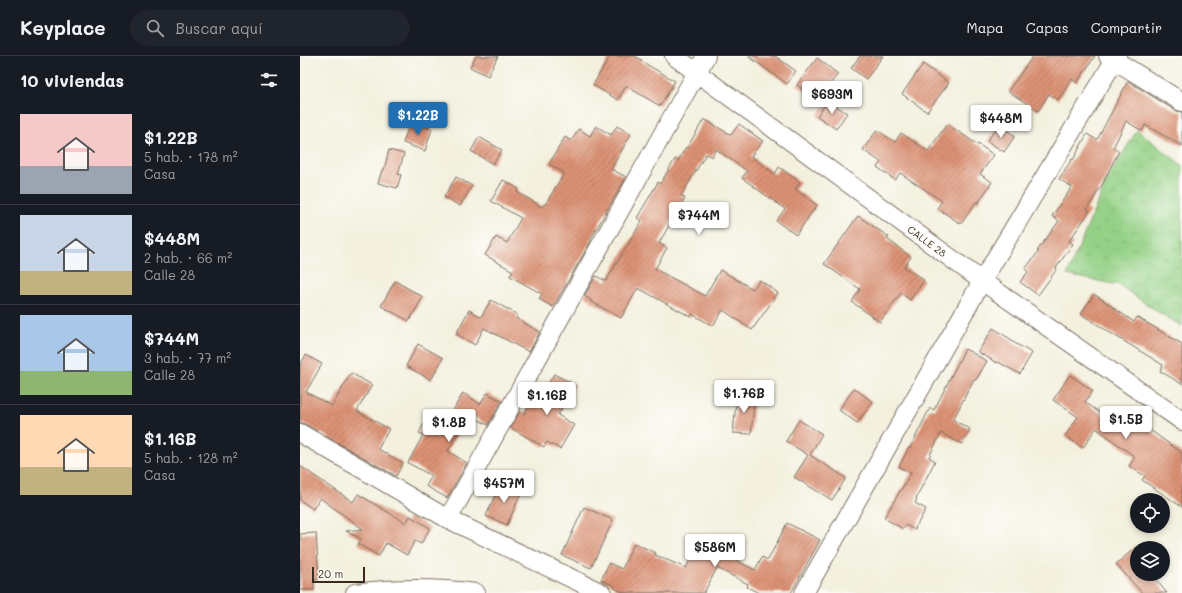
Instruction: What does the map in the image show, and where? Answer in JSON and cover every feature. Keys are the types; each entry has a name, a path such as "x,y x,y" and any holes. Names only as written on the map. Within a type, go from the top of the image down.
{"street":[{"name":"CALLE 28","path":"674,56 982,281 1182,421"},
{"path":"448,519 706,56"},
{"path":"804,593 982,281 1113,57 1182,102"},
{"path":"300,433 448,519 602,593"},
{"path":"355,593 378,590 454,590 476,593"}],"green space":[{"path":"1137,130 1182,165 1182,326 1161,314 1119,285 1067,275 1109,176"}],"building":[{"path":"476,56 498,56 488,76 470,67"},
{"path":"610,56 634,56 675,81 660,106 626,86 618,100 593,85"},
{"path":"748,56 775,56 796,71 787,84"},
{"path":"860,56 883,56 866,79 851,68"},
{"path":"1033,56 1095,56 1077,83 1072,79 1058,100 1049,94 1038,111 1008,91"},
{"path":"817,58 838,74 817,100 797,85"},
{"path":"923,64 949,83 927,112 902,94"},
{"path":"1128,81 1176,111 1182,112 1182,146 1145,125 1142,131 1126,121 1113,148 1119,151 1105,180 1087,209 1090,211 1069,241 1073,244 1038,295 1020,282 1028,272 1025,269 1059,221 1052,216 1072,187 1059,179 1072,159 1073,160 1087,134 1097,140"},
{"path":"828,101 847,113 836,129 817,116"},
{"path":"704,119 731,135 739,124 763,141 751,156 775,174 779,167 800,182 795,189 817,205 796,235 776,221 785,209 742,178 747,171 716,149 712,157 706,154 681,196 685,198 659,243 667,248 655,269 705,296 720,270 753,289 760,280 778,293 752,330 723,310 713,326 692,314 691,317 638,288 621,318 590,301 591,300 584,296 596,276 606,281 642,221 637,218 658,182 660,184 675,159 678,161"},
{"path":"410,122 432,129 425,151 403,143"},
{"path":"947,124 994,155 980,174 992,182 978,203 976,202 961,224 937,208 942,201 900,173 895,180 877,167 881,162 863,150 877,130 895,142 901,133 928,151"},
{"path":"999,125 1015,136 1004,152 987,141"},
{"path":"596,126 611,135 617,126 631,134 611,169 626,177 553,307 539,299 542,294 510,276 513,271 485,255 496,237 507,243 521,218 491,201 503,180 519,189 517,192 542,207 544,204 545,205 564,173 549,164 565,137 571,141 579,129 590,136"},
{"path":"479,137 502,150 493,164 471,151"},
{"path":"389,150 404,154 398,174 401,175 397,188 378,183 382,170 384,170"},
{"path":"456,177 472,186 460,206 444,197"},
{"path":"858,216 889,237 887,239 911,257 904,267 924,280 910,300 901,293 880,322 852,302 860,289 824,264"},
{"path":"395,281 423,297 409,321 381,306"},
{"path":"1094,294 1134,322 1137,317 1182,344 1182,384 1160,371 1163,365 1081,314"},
{"path":"491,300 518,315 516,318 540,332 529,352 484,328 475,345 456,334 469,310 481,317"},
{"path":"993,328 1012,340 1011,341 1032,353 1020,374 978,352"},
{"path":"418,344 443,358 431,380 406,366"},
{"path":"965,349 987,361 976,380 974,379 953,420 970,429 962,444 941,433 929,457 935,461 916,498 915,503 926,509 914,530 906,525 903,529 884,518 911,473 899,467 930,408 934,410"},
{"path":"306,355 322,364 306,392 332,406 351,373 372,385 357,411 389,429 378,449 403,463 396,476 300,422 300,365"},
{"path":"554,374 575,385 558,415 574,425 560,449 547,442 544,447 511,428 520,411 524,414 532,401 537,403"},
{"path":"1070,375 1093,391 1085,402 1110,420 1121,406 1151,429 1150,430 1182,453 1182,507 1170,499 1170,493 1161,493 1142,480 1145,476 1129,466 1135,457 1096,428 1083,448 1065,436 1078,417 1053,400"},
{"path":"854,388 873,402 857,423 839,410"},
{"path":"463,393 480,404 487,393 502,401 488,425 469,414 448,451 467,463 447,498 426,486 432,476 408,463 423,435 419,433 428,416 444,426"},
{"path":"737,393 755,395 751,434 733,433"},
{"path":"799,420 822,434 810,455 846,478 832,500 794,477 808,455 786,441"},
{"path":"300,466 353,502 358,494 406,523 410,516 430,528 421,544 415,541 407,555 386,543 379,556 358,544 361,539 346,531 363,529 320,498 313,509 300,500"},
{"path":"501,482 522,491 507,525 486,516"},
{"path":"584,507 613,520 591,568 562,555"},
{"path":"787,523 820,540 791,593 759,593 747,587 748,584 717,568 704,593 625,593 614,588 615,586 601,580 609,563 622,569 634,543 656,553 655,555 686,568 701,539 718,548 717,551 755,570 762,557 768,560"},
{"path":"316,533 319,579 314,580 314,590 300,590 300,534"},
{"path":"1130,552 1130,580 1116,564"},
{"path":"1131,581 1157,581 1167,593 1142,593"}]}
